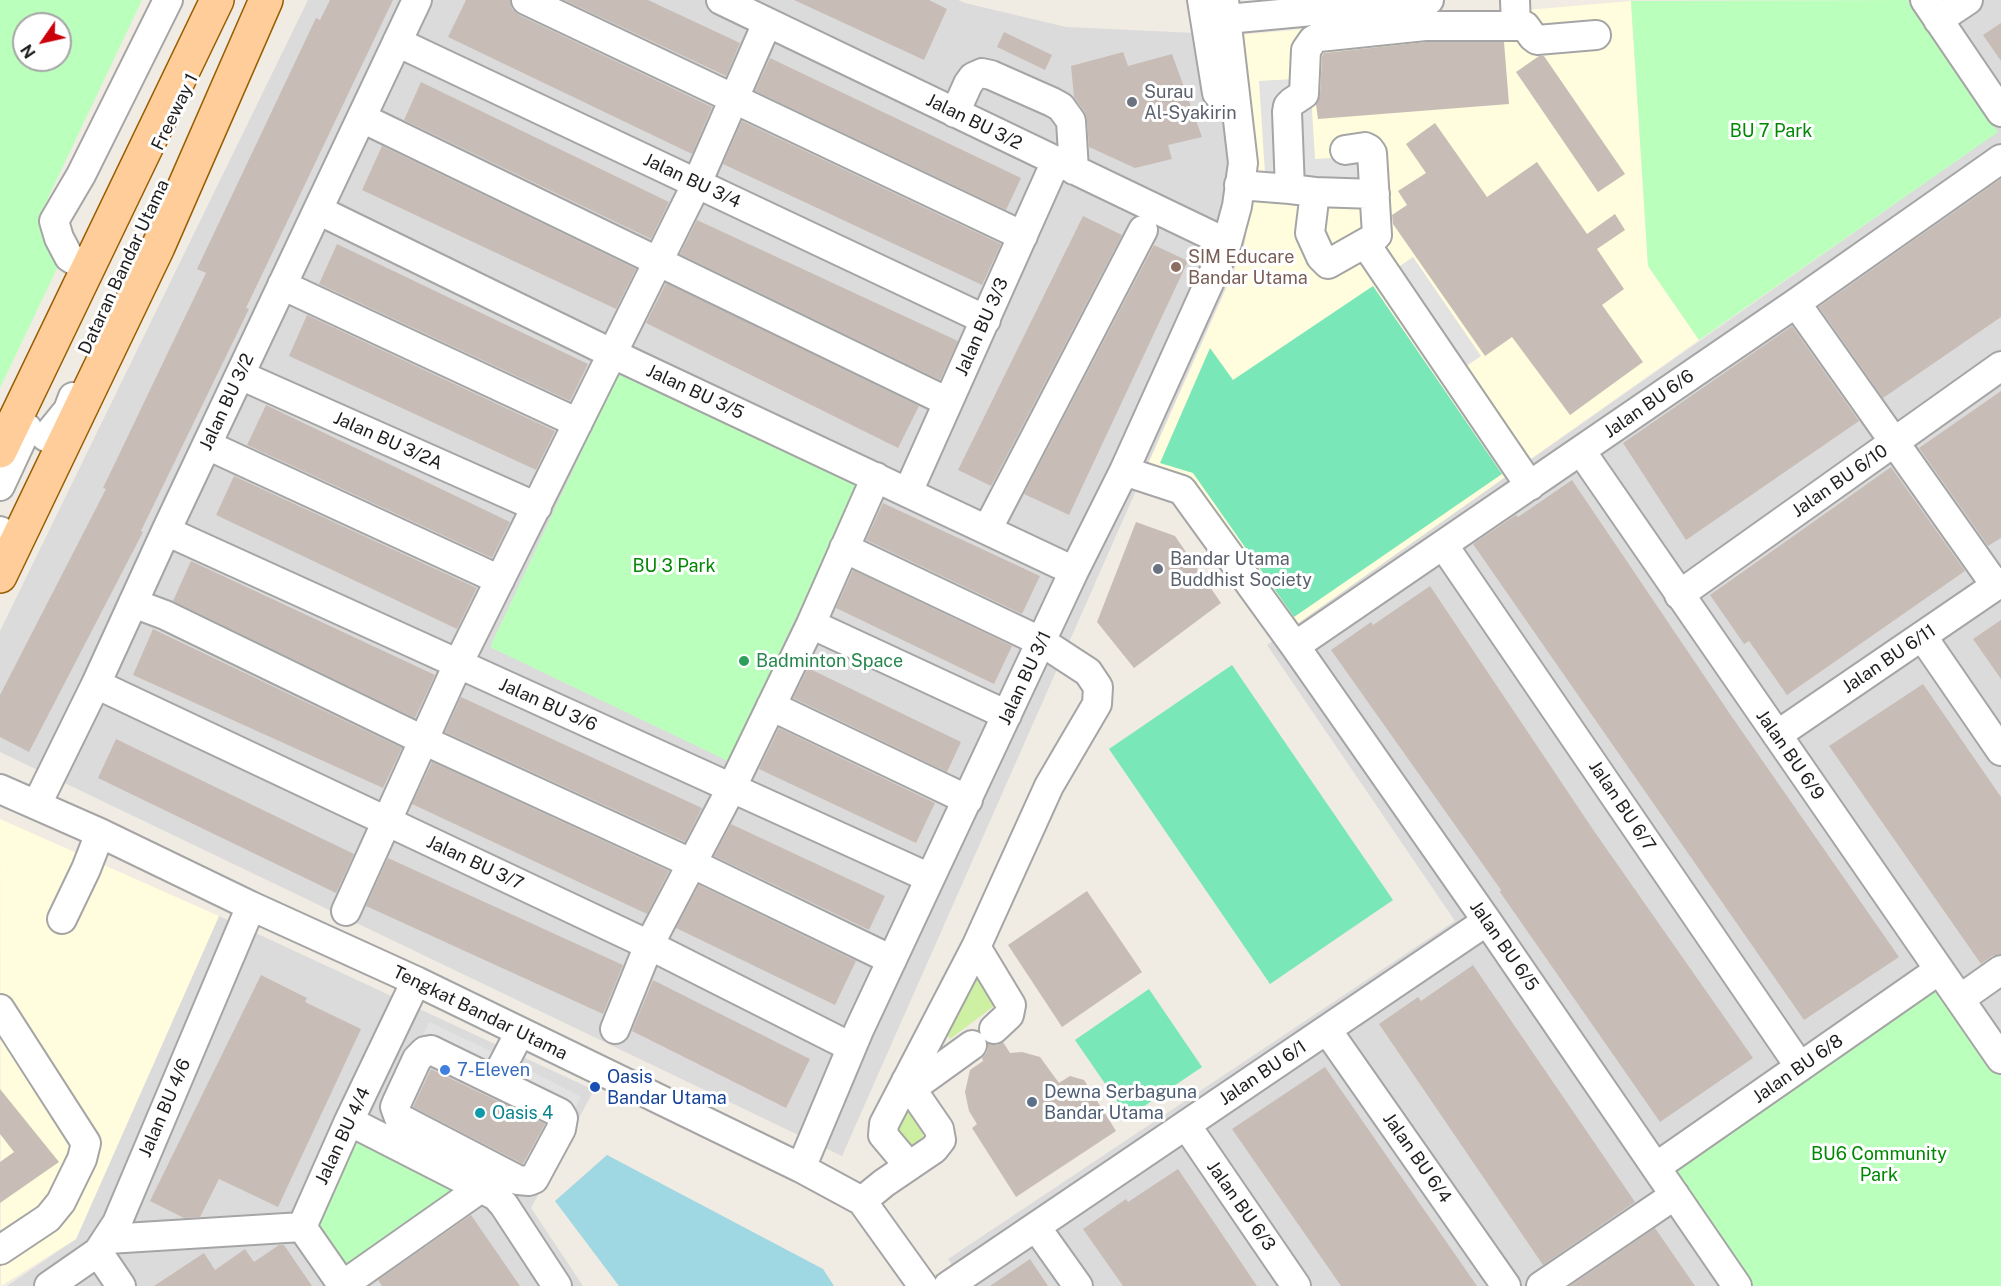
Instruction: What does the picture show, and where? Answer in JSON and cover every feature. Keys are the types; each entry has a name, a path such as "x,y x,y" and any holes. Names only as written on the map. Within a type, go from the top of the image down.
{"main road":[{"name":"Dataran Bandar Utama","path":"0,452 217,0"},
{"name":"Dataran Bandar Utama","path":"1,533 5,494 46,437 235,25 254,0"},
{"path":"0,576 158,247 266,0"}],"street":[{"path":"87,268 69,256 59,238 54,221 81,175 168,0"},
{"name":"Freeway 1","path":"5,494 143,177 229,0"},
{"path":"46,437 68,410 130,268 245,27 254,0"},
{"name":"Jalan BU 3/2","path":"37,804 96,684 417,0"},
{"path":"525,0 1023,236"},
{"name":"Jalan BU 3/2","path":"721,0 1227,243"},
{"path":"1202,0 1228,165 1239,185 1375,194"},
{"path":"1345,150 1365,147 1372,153 1377,235 1332,262 1325,262 1310,233 1287,112 1288,106 1304,94 1306,50 1313,40 1344,21 1429,0"},
{"path":"1968,0 1932,10 2001,112"},
{"path":"1226,9 1344,21 1425,26 1516,13 1537,40 1596,35"},
{"name":"Jalan BU 3/1","path":"801,1168 851,1047 1074,571 1124,471 1227,243 1238,206 1243,163 1226,9"},
{"path":"346,911 458,664 697,183 767,23"},
{"name":"Jalan BU 3/4","path":"398,42 986,320"},
{"path":"955,112 968,84 974,76 982,73 1052,102 1061,107 1071,121 1065,165"},
{"path":"362,118 948,402"},
{"name":"Jalan BU 6/6","path":"1295,646 1581,452 2001,159"},
{"name":"Jalan BU 3/3","path":"908,492 1023,236 1065,165"},
{"name":"Jalan BU 3/5","path":"318,210 611,353 1074,571"},
{"path":"987,530 1143,230"},
{"path":"1365,243 1530,486"},
{"path":"282,285 578,423"},
{"path":"1796,303 1998,584"},
{"name":"Jalan BU 6/10","path":"1679,595 2001,366"},
{"name":"Jalan BU 3/2A","path":"240,375 537,507"},
{"path":"218,450 500,580"},
{"name":"Jalan BU 6/9","path":"1581,452 2001,1059"},
{"name":"Jalan BU 6/5","path":"1124,471 1182,490 1295,646 1487,921 1737,1286"},
{"path":"615,1029 649,945 732,789 811,624 876,477"},
{"name":"Jalan BU 3/6","path":"166,531 930,878"},
{"name":"Jalan BU 6/7","path":"1444,546 1800,1067"},
{"path":"844,548 1042,642 1088,672 1098,687 1099,696 1097,704 1049,786 976,948 909,1085 882,1129 886,1140 909,1166"},
{"name":"Jalan BU 6/11","path":"1776,735 1998,584"},
{"path":"133,603 165,615 423,740 691,863 892,960"},
{"path":"811,624 1007,715"},
{"path":"1922,636 2001,751"},
{"name":"Jalan BU 3/7","path":"96,684 649,945 851,1047"},
{"path":"771,706 968,800"},
{"name":"Tengkat Bandar Utama","path":"0,789 100,833 251,906 416,981 801,1168 862,1201 922,1286"},
{"path":"62,919 100,833"},
{"name":"Jalan BU 4/6","path":"49,1286 103,1246 122,1212 251,906"},
{"name":"Jalan BU 6/1","path":"948,1286 1487,921"},
{"path":"909,1085 983,1037 1009,1015 1011,1005 976,948"},
{"name":"Jalan BU 6/8","path":"1656,1167 1939,970"},
{"path":"1960,999 2001,970"},
{"name":"Jalan BU 4/4","path":"302,1227 349,1121 416,981"},
{"path":"0,1010 86,1143 82,1159 61,1202 48,1218 0,1250"},
{"name":"Jalan BU 6/4","path":"1327,1030 1506,1286"},
{"path":"495,1080 520,1032"},
{"path":"425,1052 436,1052 495,1080 555,1109 563,1118 561,1129 538,1174 529,1181 518,1180 403,1121 396,1113 397,1102 417,1059 425,1052"},
{"path":"862,1201 934,1149 941,1140 939,1129 909,1085"},
{"path":"349,1121 496,1196 557,1286"},
{"name":"Jalan BU 6/3","path":"1186,1125 1296,1286"},
{"path":"121,1286 103,1246 302,1227 343,1286 481,1188"},
{"path":"1541,1286 1675,1195"},
{"path":"1036,1227 1078,1286"}],"shaded area":[{"path":"308,0 958,0 1066,27 1238,35 1252,166 1248,237 842,1156 0,752 0,631"},
{"path":"1907,0 2001,0 2001,1286 966,1286 948,1259 1455,921 1267,645 1997,132"},
{"path":"1631,1 1648,266 1699,340 1291,628 1146,469 1243,251 1250,212 1238,35"},
{"path":"1310,78 1315,159 1368,156 1369,183 1266,189 1259,81"},
{"path":"1413,257 1481,356 1465,367 1397,268"},
{"path":"0,819 219,916 76,1239 1,1286"},
{"path":"219,916 594,1090 531,1208 583,1286 7,1286 76,1239"},
{"path":"429,1022 497,1054 491,1067 423,1035"},
{"path":"514,1062 581,1097 574,1110 507,1075"}],"green space":[{"path":"0,0 142,0 38,219 61,260 0,388"},
{"name":"BU 7 Park","path":"1907,0 1998,132 1699,340 1648,266 1631,1"},
{"path":"1373,286 1502,474 1294,617 1193,473 1160,463 1210,348 1233,380"},
{"name":"BU 3 Park","path":"620,370 859,484 728,761 490,647"},
{"path":"1232,665 1393,900 1270,984 1109,749"},
{"path":"969,964 998,1003 950,1039 937,1017"},
{"name":"BU6 Community Park","path":"1939,975 2001,1065 2001,1286 1741,1286 1660,1168"},
{"path":"1149,989 1202,1067 1128,1117 1075,1040"},
{"path":"900,1108 912,1111 920,1124 924,1139 913,1148 900,1135 893,1118"},
{"path":"358,1137 467,1193 345,1277 311,1230"}],"water":[{"path":"607,1155 823,1269 834,1286 619,1286 555,1201"}],"building":[{"path":"330,0 393,0 246,308 249,309 141,531 143,532 29,752 0,737 0,695 106,489 103,488 206,273 197,269 316,18 320,20"},
{"path":"466,0 510,0 512,9 519,15 712,107 692,154 448,37"},
{"path":"564,0 648,0 740,43 726,76"},
{"path":"794,0 929,0 947,9 924,60"},
{"path":"2001,23 2001,61 1983,35"},
{"path":"1004,32 1052,55 1045,70 997,47"},
{"path":"1426,42 1504,42 1509,104 1318,119 1316,104 1320,95 1324,53"},
{"name":"Surau Al-Syakirin","path":"1123,52 1128,66 1172,54 1202,137 1168,145 1172,159 1135,168 1089,147 1087,119 1074,97 1071,66"},
{"path":"1539,56 1544,56 1625,174 1598,192 1516,72"},
{"path":"770,58 1021,178 1006,210 755,91"},
{"path":"421,82 669,202 651,239 404,120"},
{"path":"742,121 1001,244 982,285 723,164"},
{"path":"1435,123 1487,197 1537,162 1587,234 1615,214 1625,230 1597,249 1624,289 1602,305 1643,362 1570,415 1512,337 1485,356 1393,224 1392,215 1407,205 1398,191 1426,173 1406,144"},
{"path":"382,146 636,269 616,309 362,190"},
{"path":"2001,179 2001,317 1883,398 1819,307"},
{"path":"1083,216 1122,235 991,486 958,470"},
{"path":"697,220 958,341 940,380 680,254"},
{"path":"337,244 588,364 570,401 319,284"},
{"path":"1154,245 1188,261 1069,515 1024,494"},
{"path":"666,283 919,406 898,448 646,323"},
{"path":"307,315 555,431 536,470 289,356"},
{"path":"1792,326 1859,421 1686,540 1623,443"},
{"path":"2001,391 2001,538 1988,546 1919,448"},
{"path":"266,405 510,522 492,558 247,445"},
{"path":"1891,467 1965,571 1787,695 1749,641 1744,644 1710,595"},
{"path":"234,476 477,588 457,629 216,515"},
{"path":"1572,480 1732,717 1899,957 1804,1020 1473,544"},
{"path":"883,503 1040,576 1022,614 866,540"},
{"name":"Bandar Utama Buddhist Society","path":"1136,522 1175,536 1221,603 1134,668 1097,622"},
{"path":"191,561 435,675 415,718 173,601"},
{"path":"853,570 1012,646 994,684 836,608"},
{"path":"1430,586 1594,831 1753,1058 1660,1122 1500,892 1501,890 1331,650 1371,622 1373,625"},
{"path":"2001,620 2001,679 1973,639"},
{"path":"153,629 402,748 383,788 133,675"},
{"path":"808,668 961,742 947,772 793,698"},
{"path":"1923,684 2001,797 2001,954 1992,956 1981,964 1829,746"},
{"path":"461,697 702,808 685,842 445,732"},
{"path":"779,728 935,803 916,843 759,769"},
{"path":"116,739 354,854 336,893 98,778"},
{"path":"432,762 669,871 647,914 412,804"},
{"path":"731,824 885,896 869,930 714,856"},
{"path":"388,858 623,965 603,1014 366,906"},
{"path":"699,885 856,961 835,1005 676,928"},
{"path":"1087,891 1142,972 1062,1027 1008,945"},
{"path":"1473,965 1635,1202 1543,1265 1379,1024 1418,997 1421,1001"},
{"path":"261,975 307,998 305,1002 361,1029 278,1207 219,1179 200,1217 184,1218 150,1201"},
{"path":"653,980 810,1059 786,1108 632,1031"},
{"name":"Dewna Serbaguna Bandar Utama","path":"1003,1042 1010,1053 1022,1052 1040,1057 1059,1083 1070,1076 1084,1080 1116,1131 1016,1197 972,1128 977,1124 969,1111 965,1092 970,1070 983,1061 982,1058 987,1052 988,1044 997,1045"},
{"path":"1325,1067 1477,1286 1341,1286 1232,1129"},
{"name":"Oasis 4","path":"431,1069 545,1124 523,1164 413,1107"},
{"path":"0,1089 59,1162 0,1203 0,1162 14,1152 0,1134"},
{"path":"1178,1169 1257,1286 1123,1286 1083,1229 1126,1199 1128,1202"},
{"path":"471,1215 520,1286 382,1286 378,1280"},
{"path":"1655,1228 1695,1286 1570,1286"},
{"path":"279,1245 284,1245 312,1286 154,1286 204,1253 215,1270 245,1249 254,1262"},
{"path":"1030,1259 1048,1286 990,1286"}],"place":[{"name":"Surau Al-Syakirin","path":"1132,102"},
{"name":"SIM Educare Bandar Utama","path":"1176,267"},
{"name":"Bandar Utama Buddhist Society","path":"1158,569"},
{"name":"Badminton Space","path":"744,661"},
{"name":"7-Eleven","path":"445,1070"},
{"name":"Oasis Bandar Utama","path":"595,1087"},
{"name":"Dewna Serbaguna Bandar Utama","path":"1032,1102"},
{"name":"Oasis 4","path":"480,1113"}]}
